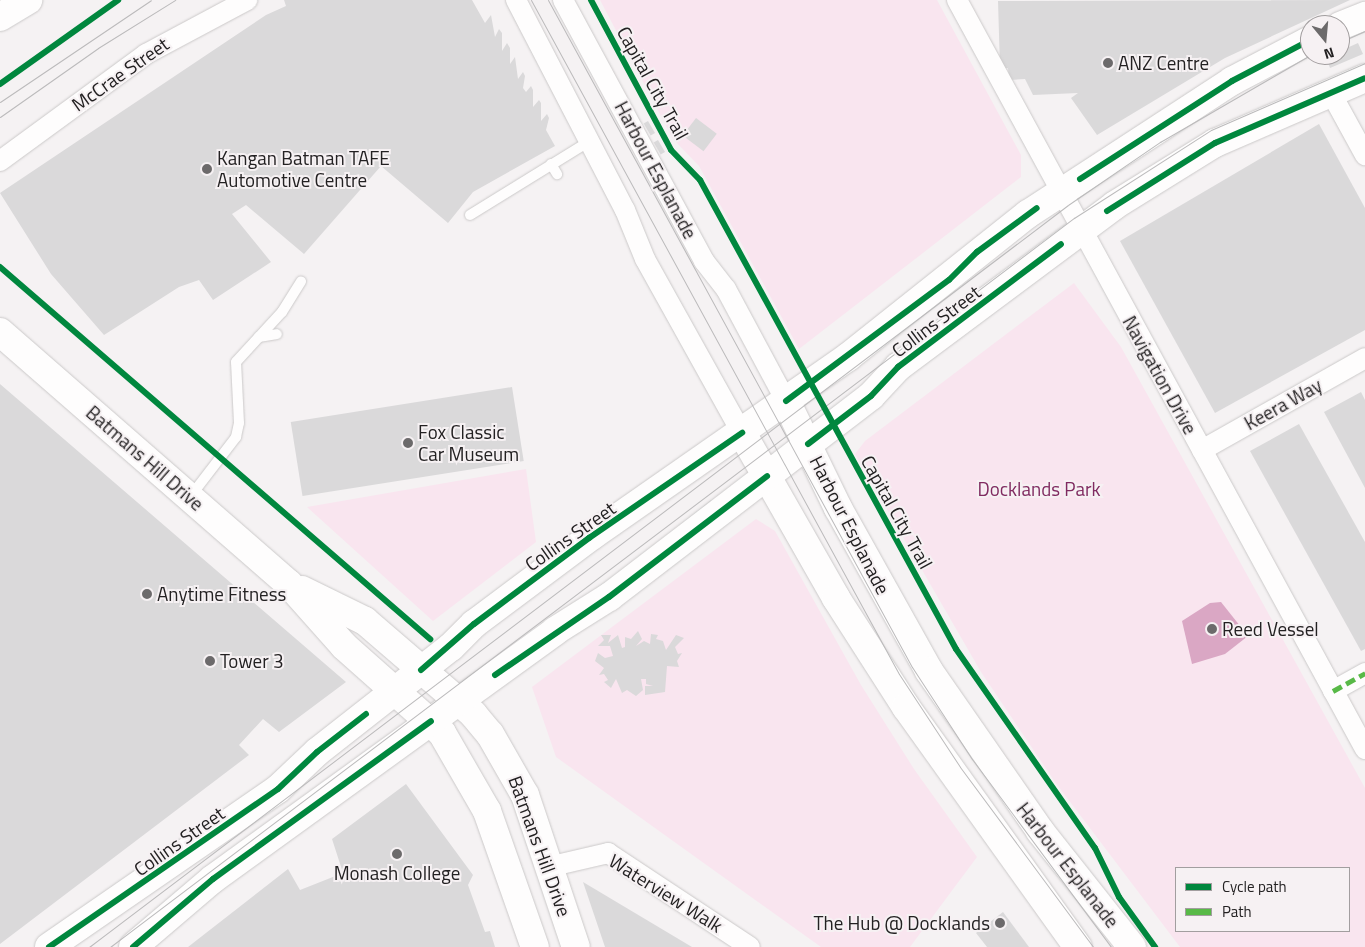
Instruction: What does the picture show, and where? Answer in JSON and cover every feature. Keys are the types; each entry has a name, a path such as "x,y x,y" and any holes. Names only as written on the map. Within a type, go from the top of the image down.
{"main road":[{"path":"0,17 28,0"},
{"path":"1350,22 1365,16"},
{"name":"Collins Street","path":"49,947 172,865 278,789 317,752 421,670 474,624 589,538 786,401 1060,192 1232,81 1300,45"},
{"name":"Collins Street","path":"133,947 194,896 430,721 609,596 871,396 898,367 1081,230 1214,143 1365,78"},
{"name":"Batmans Hill Drive","path":"0,332 289,584 344,646 430,721 475,785 535,947"},
{"name":"Harbour Esplanade","path":"786,401 838,508 929,671 1040,831 1132,947"},
{"name":"Harbour Esplanade","path":"742,432 836,598 906,707 1078,947"},
{"name":"Batmans Hill Drive","path":"289,584 365,621 458,701 490,734 525,794 576,947"}],"street":[{"name":"McCrae Street","path":"0,161 146,54 247,0"},
{"name":"Harbour Esplanade","path":"516,0 567,93 588,142 625,210 645,259 742,432"},
{"name":"Harbour Esplanade","path":"562,0 704,262 726,290 786,401"},
{"name":"Navigation Drive","path":"957,0 1365,749"},
{"path":"1331,93 1365,155"},
{"name":"Keera Way","path":"1202,450 1365,358"},
{"path":"1333,690 1365,673"},
{"name":"Waterview Walk","path":"548,867 608,853 750,947"}],"lane":[{"path":"470,215 554,169 588,142"},
{"path":"190,497 236,436 240,423 236,362 282,312 301,280"},
{"path":"259,337 277,334"}],"green space":[{"path":"600,0 937,0 1021,155 1021,177 799,349 699,166 673,139"},
{"name":"Docklands Park","path":"1074,283 1121,347 1365,788 1365,947 1180,947 1055,782 981,672 855,454 865,441"},
{"path":"526,469 536,542 433,621 307,507"},
{"path":"756,519 775,531 861,685 914,769 977,857 910,947 821,947 556,757 532,687"}],"shaded area":[{"path":"1221,602 1248,636 1225,654 1192,664 1182,621 1210,603"}],"building":[{"name":"Kangan Batman TAFE Automotive Centre","path":"284,0 472,0 485,23 491,15 495,37 499,29 502,33 502,51 507,43 510,48 510,64 515,57 518,79 523,72 525,76 523,88 526,92 531,86 533,90 533,107 539,100 541,103 541,121 547,114 549,118 546,130 555,146 473,192 448,223 381,166 304,254 246,205 232,214 271,262 213,300 199,280 179,287 104,335 51,274 0,193 266,15 286,6"},
{"name":"ANZ Centre","path":"1350,0 1318,15 1300,15 1300,23 1225,58 1097,135 1071,98 1078,93 1033,95 1025,79 1009,80 1008,68 1000,68 998,1"},
{"path":"1358,43 1363,54 1350,60 1350,47"},
{"path":"696,118 717,134 704,151 683,136"},
{"path":"648,121 655,133 651,136 644,124"},
{"path":"1319,124 1365,208 1365,330 1215,413 1120,241"},
{"path":"658,140 665,152 661,155 654,142"},
{"path":"0,384 346,682 279,732 263,719 239,745 249,755 0,944"},
{"path":"512,387 524,461 302,496 291,422"},
{"path":"1361,392 1365,400 1365,488 1324,412"},
{"path":"1299,424 1365,542 1365,649 1361,651 1250,451"},
{"path":"711,500 715,505 623,579 619,574"},
{"path":"638,631 642,639 636,646 644,641 650,644 651,634 658,635 656,639 663,641 666,650 676,635 684,638 675,647 678,654 682,653 677,661 679,667 667,666 665,692 645,695 645,686 653,686 646,684 646,679 641,679 643,690 636,696 627,690 622,693 616,679 611,688 604,682 608,680 604,674 599,675 604,668 595,661 598,653 605,658 613,656 610,646 598,646 604,640 601,635 611,635 608,643 618,635 622,648 625,647 625,637 631,639"},
{"name":"Monash College","path":"406,784 473,875 468,885 485,932 490,931 495,947 188,947 288,869 300,890 343,873 332,839"},
{"path":"583,882 692,947 605,947"},
{"name":"The Hub @ Docklands","path":"1003,912 1029,947 987,947 976,933"}],"tram line":[{"path":"0,102 151,0"},
{"path":"0,117 98,48 175,0"},
{"path":"531,0 899,674 960,767 1093,947"},
{"path":"548,0 912,667 972,759 1111,947"},
{"path":"1350,38 1365,31"},
{"path":"89,947 1068,205 1160,142 1300,61"},
{"path":"110,947 1074,218 1211,130 1365,63"}],"marked path":[{"path":"1333,691 1365,673"}],"cycle path":[{"path":"0,84 118,0"},
{"name":"Capital City Trail","path":"591,0 671,150 700,180 956,649 1095,848 1119,897 1155,947"},
{"path":"1080,179 1232,81 1300,45"},
{"path":"1107,211 1215,143 1365,78"},
{"path":"786,401 949,280 977,252 1037,208"},
{"path":"808,444 871,396 898,367 1061,244"},
{"path":"0,267 430,639"},
{"path":"421,670 474,624 589,538 742,433"},
{"path":"495,675 609,597 767,476"},
{"path":"49,947 278,789 317,752 366,714"},
{"path":"133,947 213,879 431,721"}],"place":[{"name":"ANZ Centre","path":"1108,63"},
{"name":"Kangan Batman TAFE Automotive Centre","path":"207,169"},
{"name":"Fox Classic Car Museum","path":"408,443"},
{"name":"Anytime Fitness","path":"147,594"},
{"name":"Reed Vessel","path":"1212,629"},
{"name":"Tower 3","path":"210,661"},
{"name":"Monash College","path":"397,854"},
{"name":"The Hub @ Docklands","path":"1000,923"}]}
